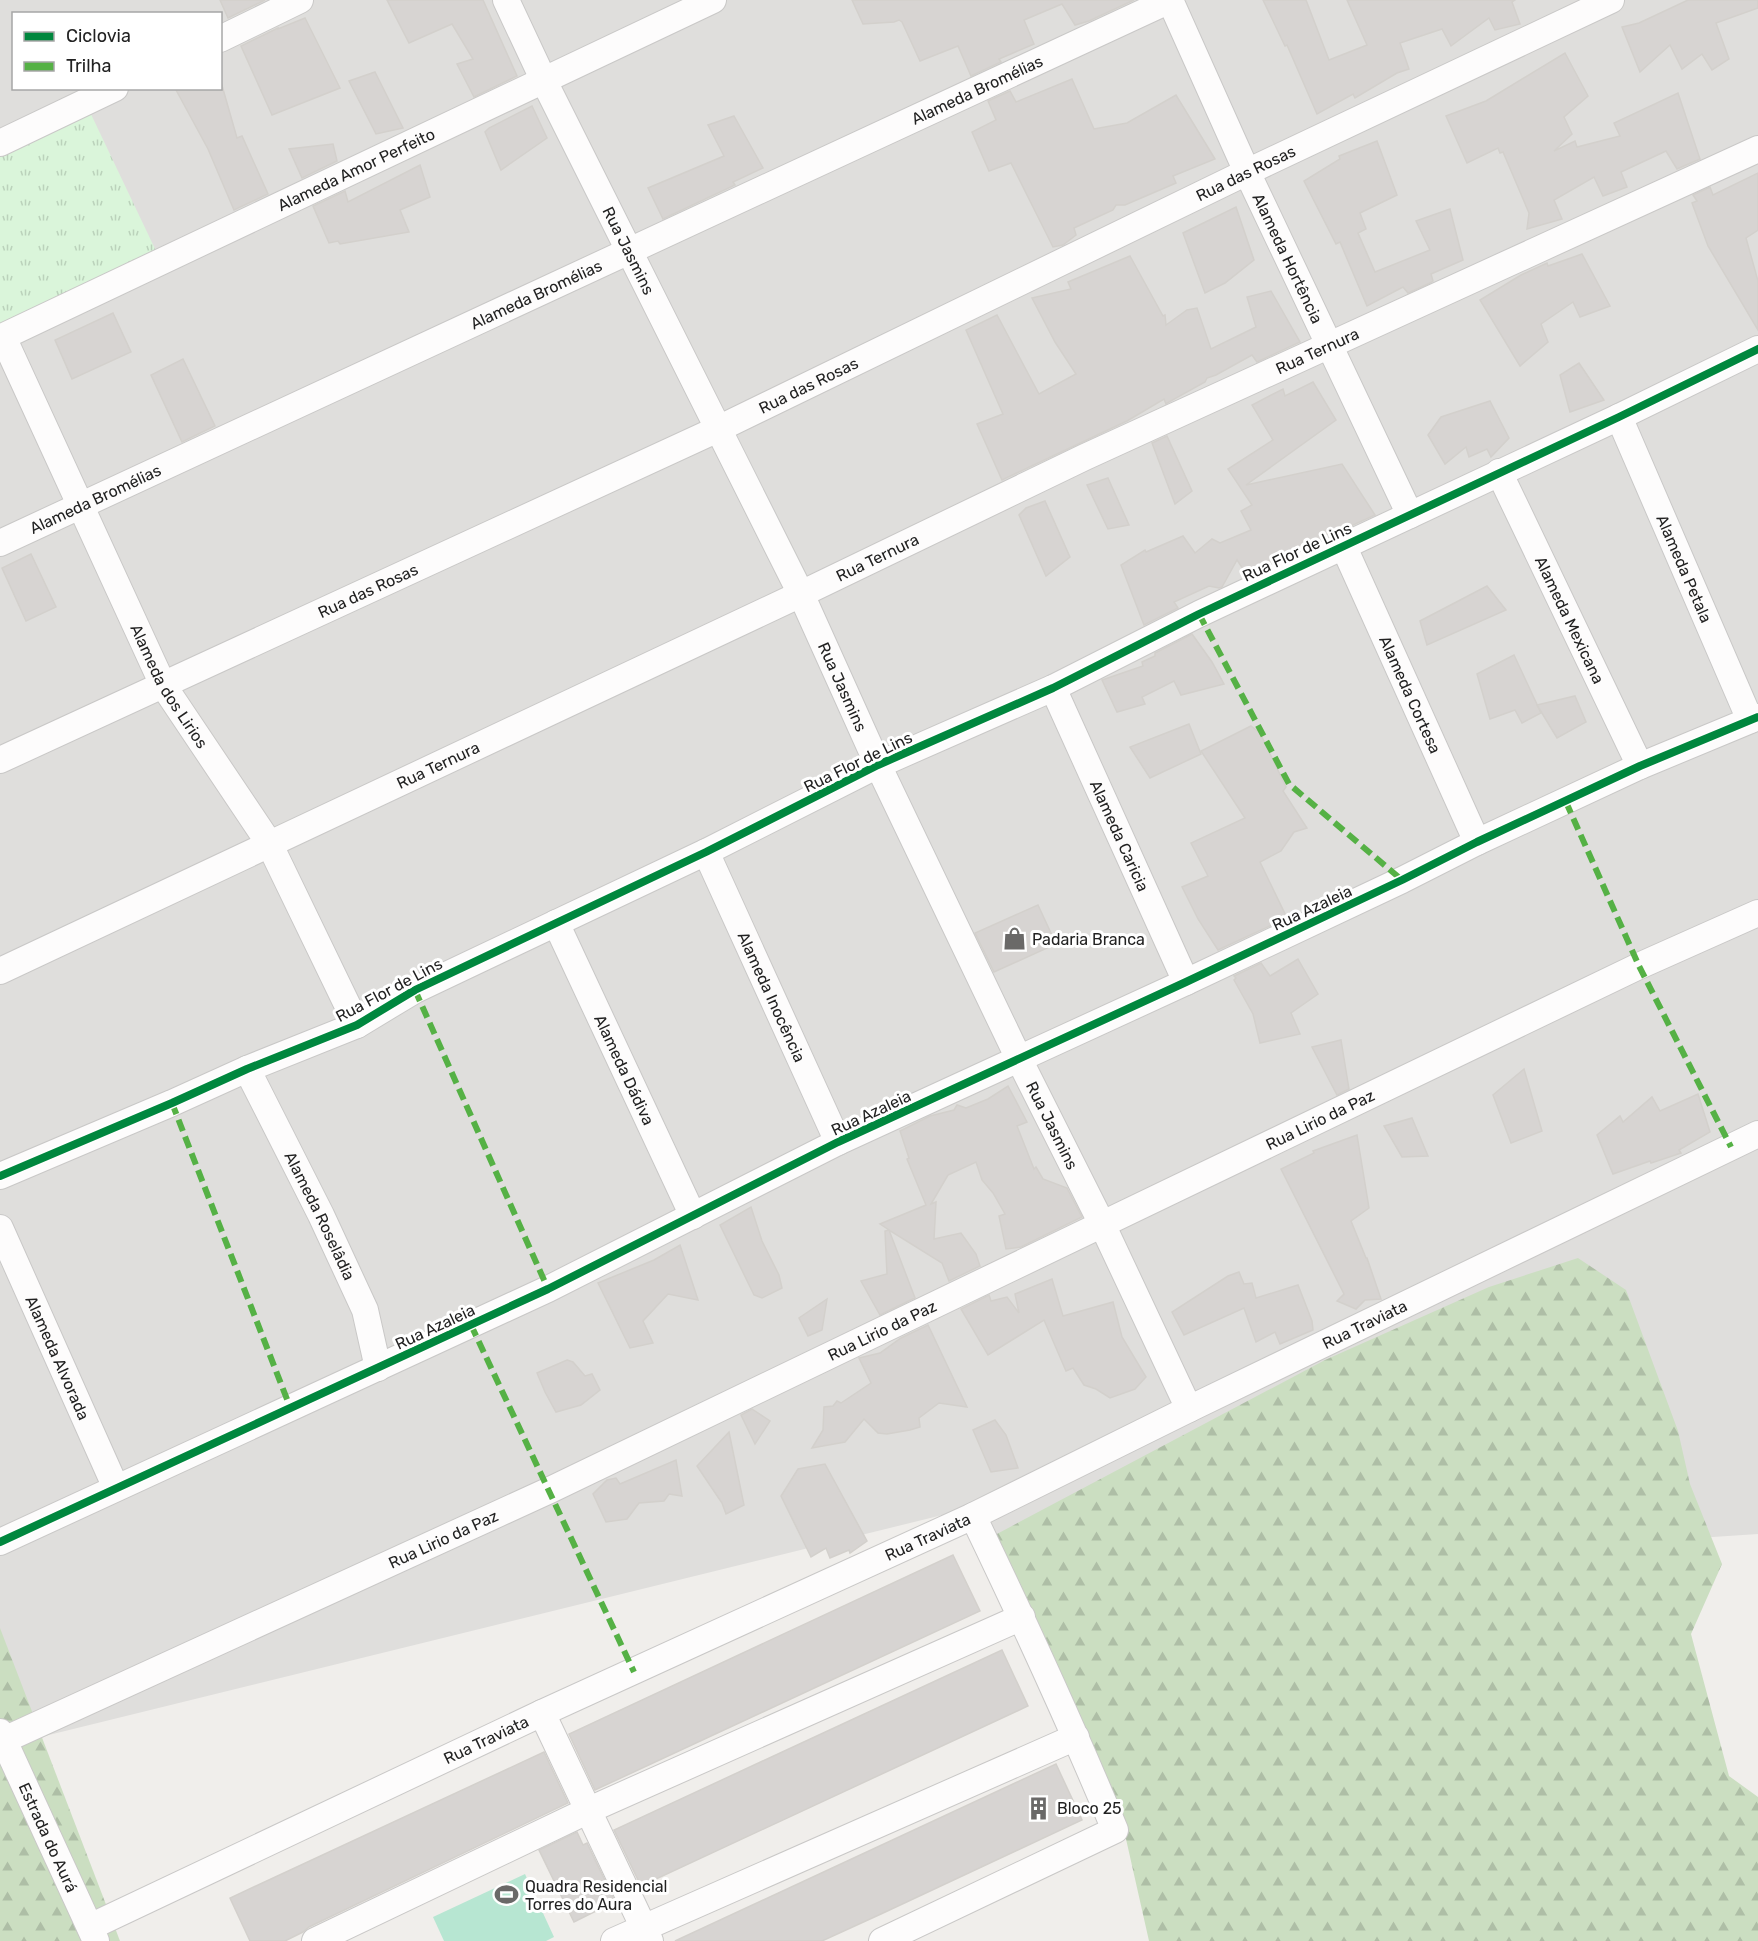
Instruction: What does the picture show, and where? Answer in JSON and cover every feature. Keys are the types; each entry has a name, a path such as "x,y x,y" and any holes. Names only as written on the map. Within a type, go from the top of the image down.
{"street":[{"path":"222,38 300,0"},
{"name":"Rua Jasmins","path":"506,0 544,81 801,594 878,765 1019,1059 1102,1224 1189,1409"},
{"name":"Alameda Amor Perfeito","path":"1,337 713,0"},
{"name":"Alameda Hortência","path":"1170,0 1247,172 1410,514"},
{"name":"Alameda Bromélias","path":"0,543 1170,0"},
{"name":"Rua das Rosas","path":"0,760 718,429 1247,172 1611,0"},
{"path":"0,143 111,90"},
{"name":"Rua Ternura","path":"0,970 801,594 1085,457 1758,149"},
{"name":"Alameda dos Lirios","path":"1,337 163,685 269,843 357,1025"},
{"name":"Rua Flor de Lins","path":"0,1176 247,1069 357,1025 415,990 706,852 878,765 1053,688 1199,614 1619,417 1758,349"},
{"name":"Alameda Petala","path":"1619,417 1754,718"},
{"name":"Alameda Mexicana","path":"1499,472 1640,766"},
{"name":"Alameda Cortesa","path":"1343,545 1477,842"},
{"name":"Alameda Caricia","path":"1053,688 1186,982"},
{"name":"Rua Azaleia","path":"0,1542 548,1289 838,1142 1186,982 1640,766 1754,718"},
{"name":"Alameda Inocência","path":"706,852 838,1142"},
{"name":"Rua Lirio da Paz","path":"2,1736 550,1490 1639,966 1758,913"},
{"name":"Alameda Dádiva","path":"556,923 693,1216"},
{"name":"Alameda Roselâdia","path":"247,1069 321,1215 365,1310 378,1368"},
{"name":"Rua Traviata","path":"93,1934 542,1713 973,1516 1758,1134"},
{"name":"Alameda Alvorada","path":"0,1228 116,1488"},
{"path":"882,1941 1116,1830 1022,1617 973,1516"},
{"path":"315,1941 589,1810 1022,1617"},
{"path":"542,1713 646,1934"},
{"name":"Estrada do Aurá","path":"2,1736 93,1934"},
{"path":"614,1941 646,1934 1076,1737"}],"shaded area":[{"path":"0,0 1758,0 1758,1534 1245,1568 1022,1617 975,1507 0,1747"}],"green space":[{"path":"89,110 157,253 0,330 0,150"},
{"path":"1578,1258 1626,1290 1678,1431 1690,1484 1722,1564 1691,1634 1729,1776 1758,1797 1758,1941 1149,1941 1126,1839 995,1535 1325,1360 1489,1287"},
{"path":"0,1628 120,1941 0,1941"},
{"name":"Quadra Residencial Torres do Aura","path":"525,1874 554,1937 546,1941 444,1941 433,1917"}],"building":[{"path":"220,0 265,0 228,18"},
{"path":"387,0 483,0 517,76 474,97 457,64 473,59 452,24 409,43"},
{"path":"852,0 1134,0 1075,25 1062,4 1024,20 1034,44 999,59 1001,62 971,76 958,46 920,61 902,22 899,20 863,24"},
{"path":"1263,0 1306,0 1329,60 1367,45 1347,0 1515,0 1512,2 1520,24 1495,30 1489,18 1451,46 1442,29 1400,43 1409,69 1397,73 1355,98 1353,94 1317,114 1287,45 1285,46"},
{"path":"1688,0 1758,0 1758,8 1716,23 1729,59 1712,70 1702,54 1682,69 1670,45 1640,72 1622,27 1639,23"},
{"path":"305,18 340,88 272,115 241,46"},
{"path":"1565,53 1588,96 1564,117 1572,134 1554,151 1575,141 1577,147 1620,136 1614,123 1678,93 1700,159 1677,169 1666,151 1621,172 1627,187 1603,196 1594,177 1554,200 1562,219 1527,229 1529,213 1503,152 1500,153 1498,148 1467,163 1446,116 1486,101"},
{"path":"375,72 403,128 376,134 349,81"},
{"path":"1072,79 1094,129 1127,123 1176,95 1215,159 1173,176 1176,183 1125,205 1116,205 1113,210 1074,228 1076,235 1063,245 1053,247 1011,163 989,171 972,132 996,120 988,101 1010,91 1016,102"},
{"path":"222,86 237,138 242,136 268,194 234,210 208,149 176,90 222,90"},
{"path":"532,106 547,138 501,170 485,132"},
{"path":"734,116 763,168 733,182 735,185 663,219 648,188 724,156 708,125"},
{"path":"1377,141 1397,195 1360,213 1366,229 1358,233 1375,272 1430,250 1416,221 1450,209 1463,260 1431,274 1433,281 1430,283 1408,293 1403,287 1367,306 1340,242 1336,244 1304,181 1340,159 1339,156"},
{"path":"333,144 337,161 302,178 289,149"},
{"path":"420,165 430,197 400,210 409,232 340,244 338,241 329,243 313,206 345,191 348,202"},
{"path":"1758,173 1758,230 1746,238 1758,281 1758,330 1708,246 1692,203 1697,201 1693,195 1710,187 1713,195"},
{"path":"1236,207 1254,260 1225,283 1205,293 1183,233"},
{"path":"1582,254 1610,306 1580,317 1573,302 1541,324 1548,342 1520,366 1480,300 1521,275 1547,263 1548,266"},
{"path":"1130,256 1163,316 1165,315 1166,325 1187,310 1197,308 1211,349 1256,327 1247,297 1271,291 1300,342 1257,362 1252,355 1207,378 1205,382 1166,404 1164,399 1127,421 1002,480 977,424 1003,414 966,330 997,315 1039,394 1076,374 1055,342 1032,298 1071,289 1068,282"},
{"path":"113,313 131,352 72,379 55,340"},
{"path":"183,359 215,426 182,442 151,375"},
{"path":"1579,363 1604,400 1570,412 1560,375"},
{"path":"1313,382 1336,420 1246,485 1342,464 1375,515 1322,536 1324,539 1247,575 1237,560 1222,587 1209,586 1174,602 1178,608 1144,625 1121,565 1145,550 1146,552 1183,536 1195,553 1212,539 1220,543 1251,530 1241,511 1252,505 1228,469 1273,440 1252,405 1283,389 1285,396"},
{"path":"1490,401 1509,438 1491,457 1487,449 1469,457 1466,447 1445,464 1428,435 1441,417"},
{"path":"1167,436 1192,491 1175,504 1152,443"},
{"path":"1108,478 1129,525 1108,529 1087,485"},
{"path":"1045,501 1070,557 1046,576 1019,515 1026,508"},
{"path":"31,554 56,607 26,621 2,568"},
{"path":"1487,586 1506,610 1427,645 1420,621"},
{"path":"1192,634 1224,684 1181,695 1174,681 1142,697 1145,704 1117,712 1102,680 1143,666 1142,662 1155,656 1155,653"},
{"path":"1514,655 1541,713 1522,723 1515,710 1490,719 1477,674"},
{"path":"1575,696 1586,722 1557,738 1537,705"},
{"path":"1189,724 1201,754 1150,778 1130,747"},
{"path":"1251,726 1260,733 1286,787 1283,791 1307,828 1294,832 1281,851 1260,862 1287,918 1218,950 1198,919 1182,887 1208,876 1191,843 1245,818 1201,751"},
{"name":"Padaria Branca","path":"1038,905 1056,944 994,972 975,933"},
{"path":"1298,959 1318,994 1291,1013 1300,1034 1260,1043 1253,1014 1234,976 1261,963 1270,976"},
{"path":"1341,1040 1349,1089 1337,1095 1312,1047"},
{"path":"1524,1069 1542,1131 1511,1143 1493,1095"},
{"path":"1008,1086 1027,1122 1017,1126 1034,1169 1036,1167 1043,1179 1067,1188 1082,1217 1021,1247 1006,1249 999,1216 1005,1214 993,1193 982,1180 976,1162 948,1175 931,1204 936,1202 934,1239 961,1233 976,1254 980,1266 949,1281 942,1263 880,1224 926,1205 907,1159 909,1158 900,1131 930,1116 954,1110 957,1105 966,1108 988,1099"},
{"path":"1698,1094 1710,1132 1679,1150 1681,1153 1613,1174 1597,1135 1620,1116 1623,1122 1652,1097 1660,1111"},
{"path":"1412,1118 1428,1156 1402,1157 1384,1126"},
{"path":"1357,1135 1369,1208 1351,1221 1381,1299 1365,1300 1356,1309 1337,1301 1344,1294 1281,1169 1314,1153 1313,1151"},
{"path":"751,1207 762,1241 779,1275 782,1288 762,1298 754,1295 720,1225"},
{"path":"889,1230 915,1298 880,1315 861,1281 887,1274 885,1231"},
{"path":"680,1245 698,1300 668,1294 643,1321 653,1343 630,1348 598,1283 654,1260"},
{"path":"1239,1272 1244,1284 1252,1283 1256,1298 1298,1285 1312,1321 1313,1330 1280,1344 1275,1332 1256,1342 1244,1308 1184,1335 1172,1312 1228,1276"},
{"path":"1052,1279 1063,1316 1113,1302 1122,1337 1146,1377 1135,1389 1110,1398 1084,1385 1073,1368 1066,1371 1044,1320 988,1355 961,1309 989,1295 991,1301 1007,1297 1019,1313 1015,1294"},
{"path":"827,1299 822,1330 808,1336 799,1318"},
{"path":"928,1325 967,1407 939,1403 919,1418 920,1427 887,1434 878,1433 864,1419 845,1442 812,1448 823,1430 824,1407 833,1406 837,1401 841,1403 871,1383 859,1358 880,1353 901,1338"},
{"path":"567,1360 573,1362 585,1376 592,1374 600,1390 581,1405 556,1412 537,1373"},
{"path":"752,1409 770,1421 755,1444 741,1415"},
{"path":"995,1420 1006,1435 1018,1468 991,1472 973,1430"},
{"path":"729,1432 744,1505 726,1514 722,1503 697,1466"},
{"path":"676,1460 682,1496 669,1494 664,1501 639,1503 627,1519 606,1522 593,1494 607,1480 616,1478 620,1484"},
{"path":"825,1464 867,1541 850,1553 849,1550 830,1558 826,1548 811,1557 781,1496 798,1469"},
{"path":"953,1555 980,1611 595,1790 569,1734"},
{"path":"1002,1650 1028,1706 641,1886 614,1830"},
{"path":"544,1752 568,1803 309,1927 285,1941 250,1941 230,1898"},
{"path":"1056,1764 1082,1820 881,1914 822,1941 675,1941"},
{"path":"577,1832 583,1845 587,1843 614,1899 611,1900 612,1903 574,1922 539,1850"}],"marked path":[{"path":"1199,614 1289,784 1402,880"},
{"path":"1566,802 1639,966 1731,1147"},
{"path":"415,990 548,1289"},
{"path":"172,1103 290,1407"},
{"path":"471,1325 634,1672"}],"cycle path":[{"path":"0,1176 247,1069 357,1025 415,990 706,852 878,765 1053,688 1199,614 1619,417 1758,349"},
{"path":"0,1542 548,1289 838,1142 1186,982 1477,842 1640,766 1758,717"}],"place":[{"name":"Padaria Branca","path":"1014,939"},
{"name":"Bloco 25","path":"1039,1808"},
{"name":"Quadra Residencial Torres do Aura","path":"507,1895"}]}
